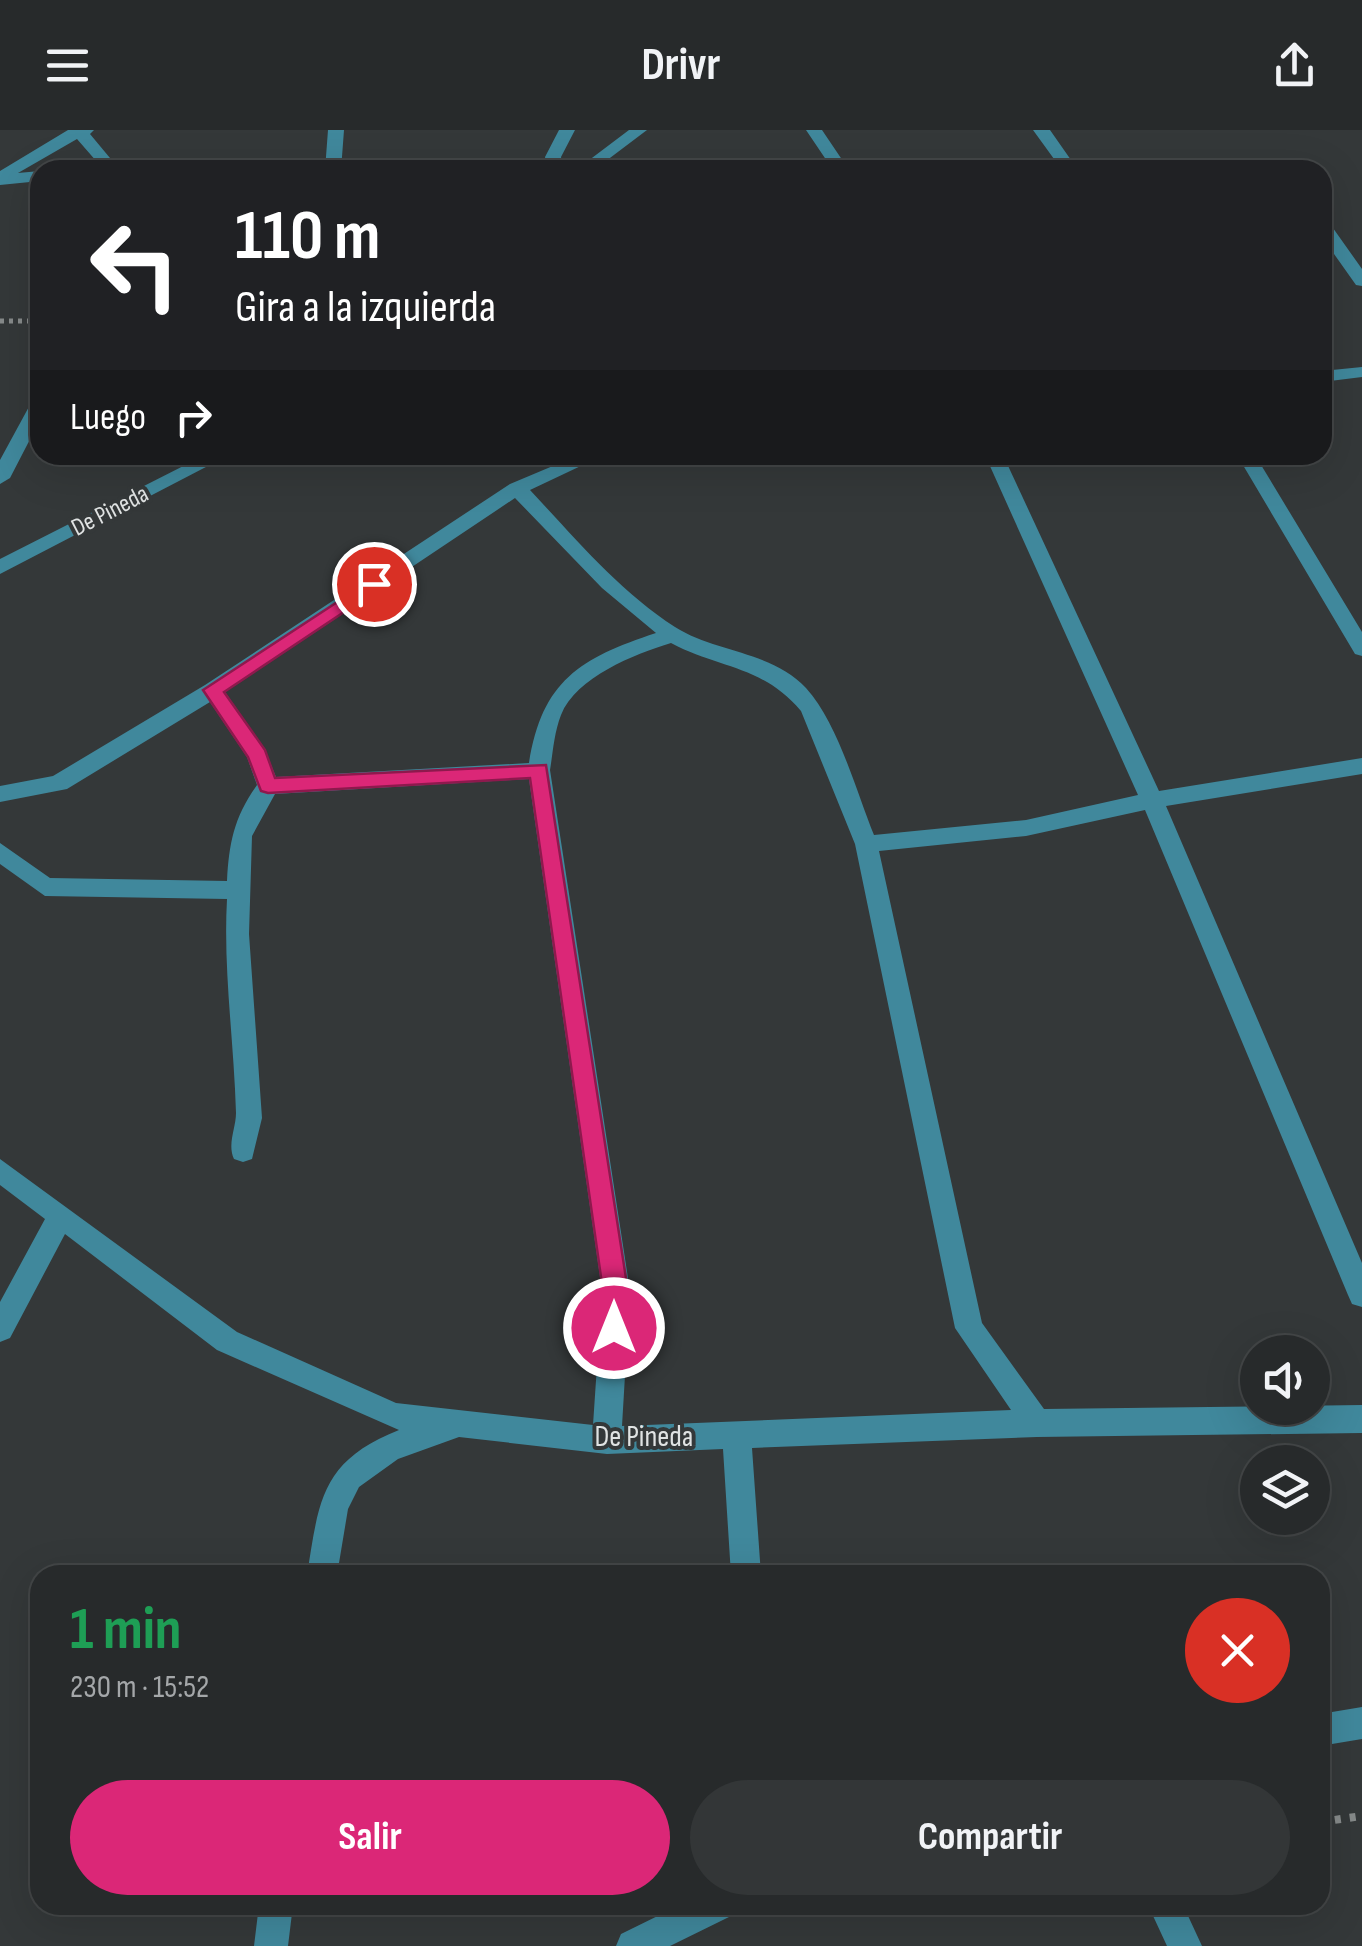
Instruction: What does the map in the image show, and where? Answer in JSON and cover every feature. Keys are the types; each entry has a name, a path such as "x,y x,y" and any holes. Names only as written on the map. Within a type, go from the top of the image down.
{"street":[{"path":"333,160 336,130"},
{"path":"554,160 566,130"},
{"path":"598,160 639,130"},
{"path":"814,130 834,160"},
{"path":"1041,130 1053,140 1064,160"},
{"path":"4,174 82,131 104,160"},
{"path":"4,174 30,175"},
{"path":"1332,239 1362,281"},
{"path":"1332,376 1362,372"},
{"path":"0,478 30,422"},
{"name":"De Pineda","path":"0,566 200,465"},
{"path":"0,794 59,783 213,690 518,488 572,465"},
{"path":"999,465 1152,800 1362,1295"},
{"path":"1252,465 1362,648"},
{"path":"518,488 605,580 672,635 777,672 798,689 811,708 866,844 969,1328 1037,1423"},
{"path":"607,1440 616,1291 539,770 547,720 556,702 636,644 672,635"},
{"path":"213,690 258,756 268,786"},
{"path":"866,844 1026,828 1152,800 1362,766"},
{"path":"268,786 539,770"},
{"path":"243,1151 249,1118 238,934 241,836 251,810 268,786"},
{"path":"0,852 46,887 239,890"},
{"name":"De Pineda","path":"0,1170 227,1341 394,1416 607,1440 1037,1423 1362,1419"},
{"path":"0,1329 60,1217"},
{"path":"324,1565 338,1493 362,1464 393,1446 460,1424"},
{"path":"737,1435 745,1565"},
{"path":"1330,1728 1362,1723"},
{"path":"271,1946 275,1915"},
{"path":"642,1945 698,1915"},
{"path":"1170,1915 1185,1946"}],"path":[{"path":"0,322 30,321"},
{"path":"1330,1821 1362,1816"}],"route":[{"path":"374,584 213,690 258,756 268,786 539,770 616,1291 614,1328"}]}
